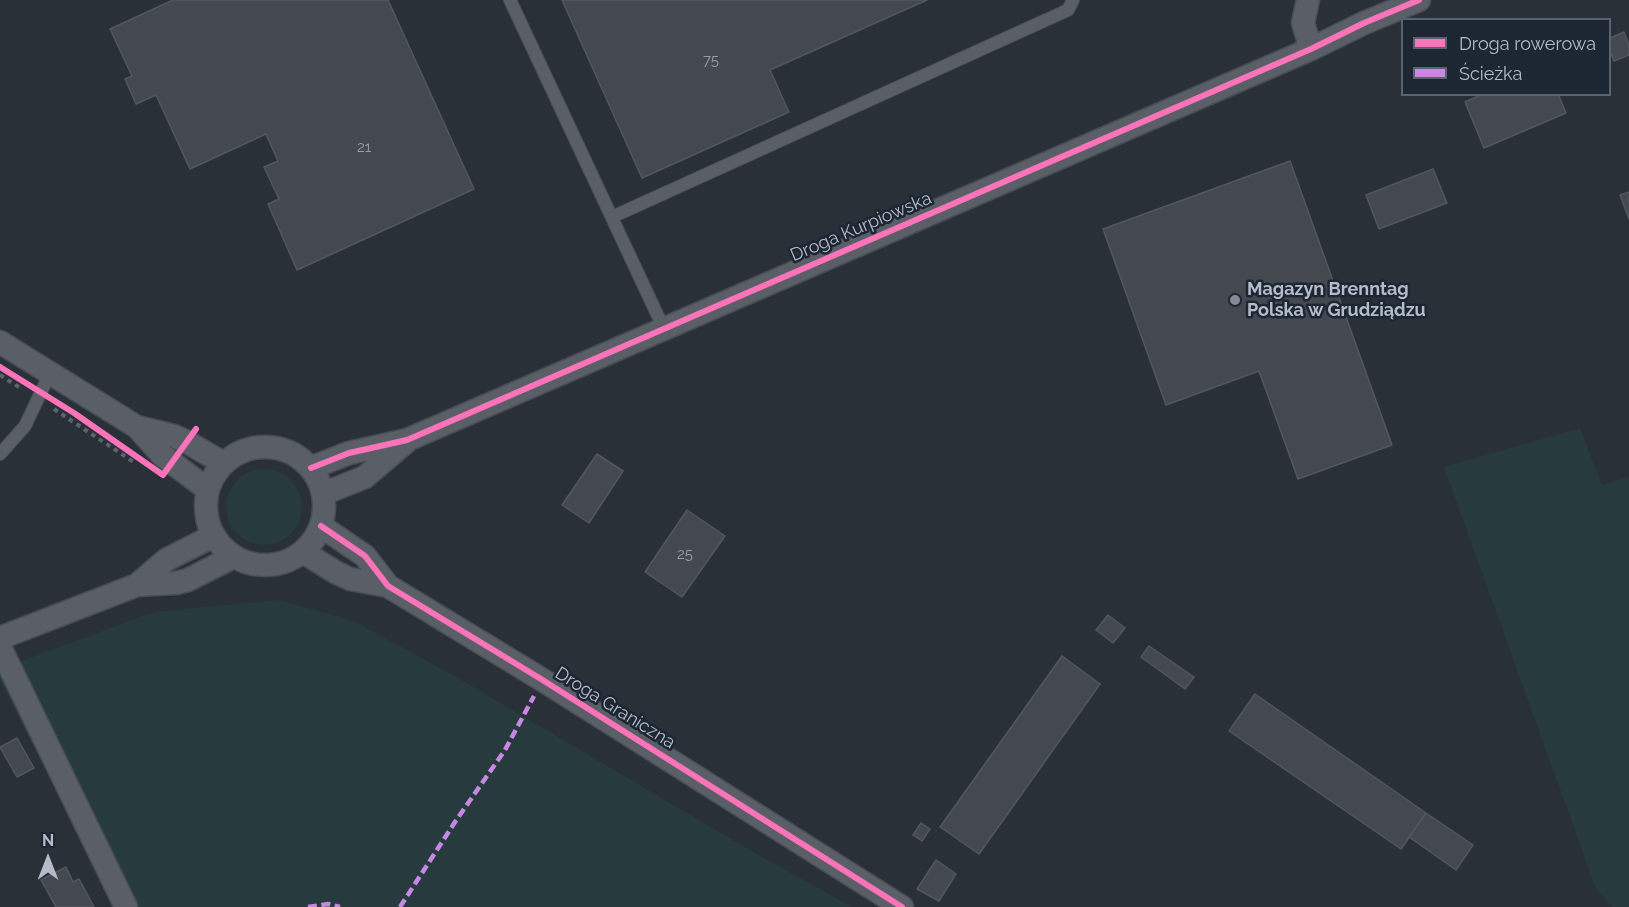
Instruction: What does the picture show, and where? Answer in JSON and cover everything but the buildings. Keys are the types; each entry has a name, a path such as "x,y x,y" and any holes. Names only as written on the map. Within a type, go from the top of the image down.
{"street":[{"path":"1308,0 1303,23 1311,49"},
{"name":"Droga Kurpiowska","path":"311,468 349,453 407,440 1311,49 1419,0"},
{"path":"0,342 43,388 137,427 174,436 223,463"},
{"path":"137,427 162,455 207,489"},
{"name":"Droga Kurpiowska","path":"323,494 365,477 407,440"},
{"path":"258,446 287,451 296,455 311,468 319,480 324,510 321,526 314,540 303,552 287,562 269,566 250,564 233,557 222,548 213,536 205,513 207,489 213,475 223,463 239,452 258,446"},
{"name":"Droga Graniczna","path":"321,526 365,556 388,586"},
{"path":"137,585 166,560 213,536"},
{"name":"Droga Graniczna","path":"303,552 350,579 388,586 541,679 902,907"},
{"path":"0,638 137,585 176,583 188,579 233,557"},
{"path":"0,647 126,907"}],"lane":[{"path":"510,0 664,329"},
{"path":"612,217 1068,10 1073,0"},
{"path":"0,454 25,426 43,388"}],"path":[{"path":"0,367 43,388 141,463"},
{"path":"0,375 43,388"},
{"path":"104,433 141,463"}],"green space":[{"path":"1580,428 1602,485 1629,477 1629,907 1612,907 1596,889 1444,467"},
{"path":"264,469 279,472 291,480 299,492 302,507 299,522 291,534 279,542 264,545 249,542 237,534 229,522 226,507 229,492 237,480 249,472"},
{"path":"279,600 354,621 458,678 748,849 852,907 115,907 0,681 0,669 154,612"}],"marked path":[{"path":"400,907 505,750 534,696"},
{"path":"308,907 328,904 340,907"}],"cycle path":[{"path":"311,468 349,453 407,440 1311,49 1419,0"},
{"path":"0,367 74,413 163,475 196,429"},
{"path":"321,526 365,556 388,586 541,679 902,907"}],"place":[{"name":"Magazyn Brenntag Polska w Grudziądzu","path":"1235,300"}]}
